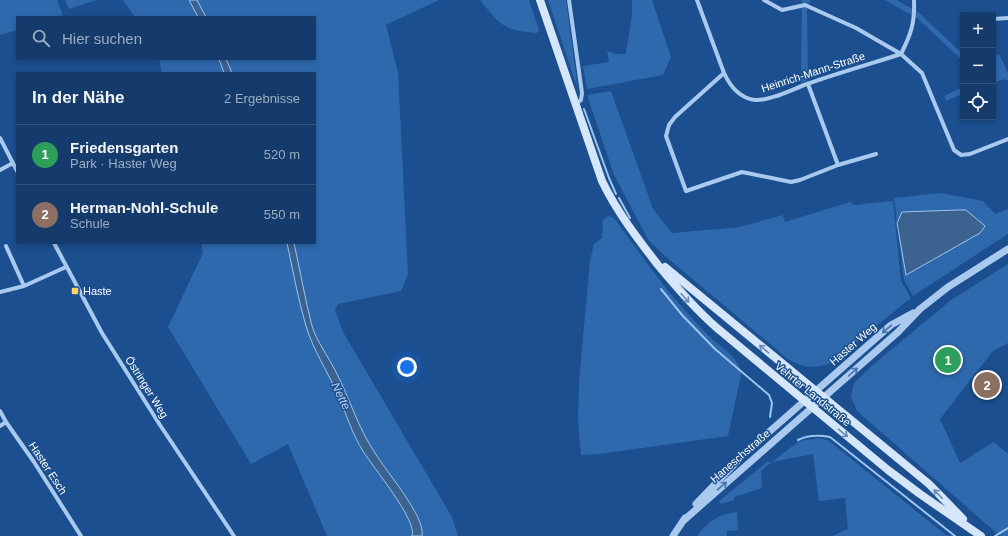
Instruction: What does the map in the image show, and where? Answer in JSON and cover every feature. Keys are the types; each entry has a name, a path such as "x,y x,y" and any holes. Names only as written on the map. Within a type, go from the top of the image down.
{"main road":[{"name":"Vehrter Landstraße","path":"540,0 602,181 632,232 652,257 696,310 804,401 920,494 978,534"},
{"name":"Vehrter Landstraße","path":"652,257 929,484 978,534"}],"street":[{"path":"569,0 582,93 581,100 576,104"},
{"name":"Heinrich-Mann-Straße","path":"697,0 724,73 730,85 744,97 755,100 772,97 901,54"},
{"name":"Heinrich-Mann-Straße","path":"764,0 782,10 805,5 856,28 901,54"},
{"path":"914,0 911,34 901,54 922,73 954,150 961,155 970,154 1008,139"},
{"path":"996,19 1008,18"},
{"path":"724,73 675,117 669,125 666,136 686,191 742,172 791,182 838,165 876,154"},
{"path":"808,84 838,165"},
{"path":"0,138 16,169"},
{"path":"0,170 13,163"},
{"name":"Östringer Weg","path":"54,244 102,334 160,425 234,536"},
{"path":"6,246 24,286"},
{"name":"Haster Weg","path":"813,408 898,332 920,309 948,287 1008,248"},
{"path":"0,292 24,286 66,267"},
{"name":"Haster Weg","path":"804,401 891,325 920,309"},
{"name":"Haneschstraße","path":"673,536 700,500 744,454 804,401"},
{"name":"Haneschstraße","path":"683,521 813,408"},
{"name":"Haster Esch","path":"0,410 6,422 34,462 81,536"},
{"path":"0,426 6,422"}],"shaded area":[{"path":"0,0 57,0 63,15 16,16 16,30 0,35"},
{"path":"65,0 97,0 69,9"},
{"path":"123,0 439,0 386,25 398,72 408,274 401,291 338,304 335,309 343,332 452,517 458,536 327,536 288,444 251,464 168,327 203,253 201,244 316,244 316,72 162,72 159,60 316,60 316,16 134,16"},
{"path":"480,0 529,0 539,30 537,33 526,32 504,25 493,16"},
{"path":"548,0 566,0 578,90"},
{"path":"632,0 652,0 671,57 663,75 587,89 583,66 609,62 607,51 616,54 626,54 631,21"},
{"path":"802,0 810,0 807,9 808,80 801,83"},
{"path":"885,0 896,0 918,12 960,51 960,58 917,18"},
{"path":"999,54 1008,73 1008,81 1004,79 996,82 996,55"},
{"path":"960,88 960,95 946,101 944,96"},
{"path":"611,91 653,209 672,233 740,227 783,215 785,222 850,202 854,205 893,201 901,281 911,298 831,363 810,367 800,365 789,360 649,241 614,175 587,95"},
{"path":"941,193 983,201 995,214 1008,209 1008,234 913,296 904,280 894,198"},
{"path":"608,216 614,218 683,309 709,336 734,358 737,363 741,375 728,436 599,454 581,455 578,420 579,382 590,260 594,244 602,238 603,220"},
{"path":"1008,264 1008,343 993,351 940,419 960,463 994,442 1008,454 1008,536 1000,536 857,411 851,396 854,383 874,364 951,300"},
{"path":"820,438 829,441 946,535 961,536 832,536 848,529 845,498 819,501 813,454 772,462 799,441"},
{"path":"767,462 772,462 761,471 762,488 734,497 734,500 721,504 719,501"},
{"path":"737,512 738,530 727,531 727,536 697,536 714,519"}],"water":[{"path":"189,0 197,0 205,16 197,16"},
{"path":"219,60 226,60 232,72 224,72"},
{"path":"966,210 985,226 980,233 906,275 897,223 902,212"},
{"name":"Nette","path":"287,244 294,244 309,316 317,338 336,372 369,443 418,517 422,528 422,536 412,536 412,529 402,506 363,451 356,438 338,395 309,335 300,306"}],"waterway":[{"path":"584,109 616,194"},
{"path":"619,198 630,218"},
{"path":"661,289 682,315 715,349 769,395 772,403 770,417"},
{"path":"798,440 814,436 830,437 955,536"},
{"path":"995,536 1008,528"}],"place":[{"name":"Haste","path":"75,291"},
{"name":"Friedensgarten","path":"948,360"},
{"name":"Herman-Nohl-Schule","path":"987,385"}]}
